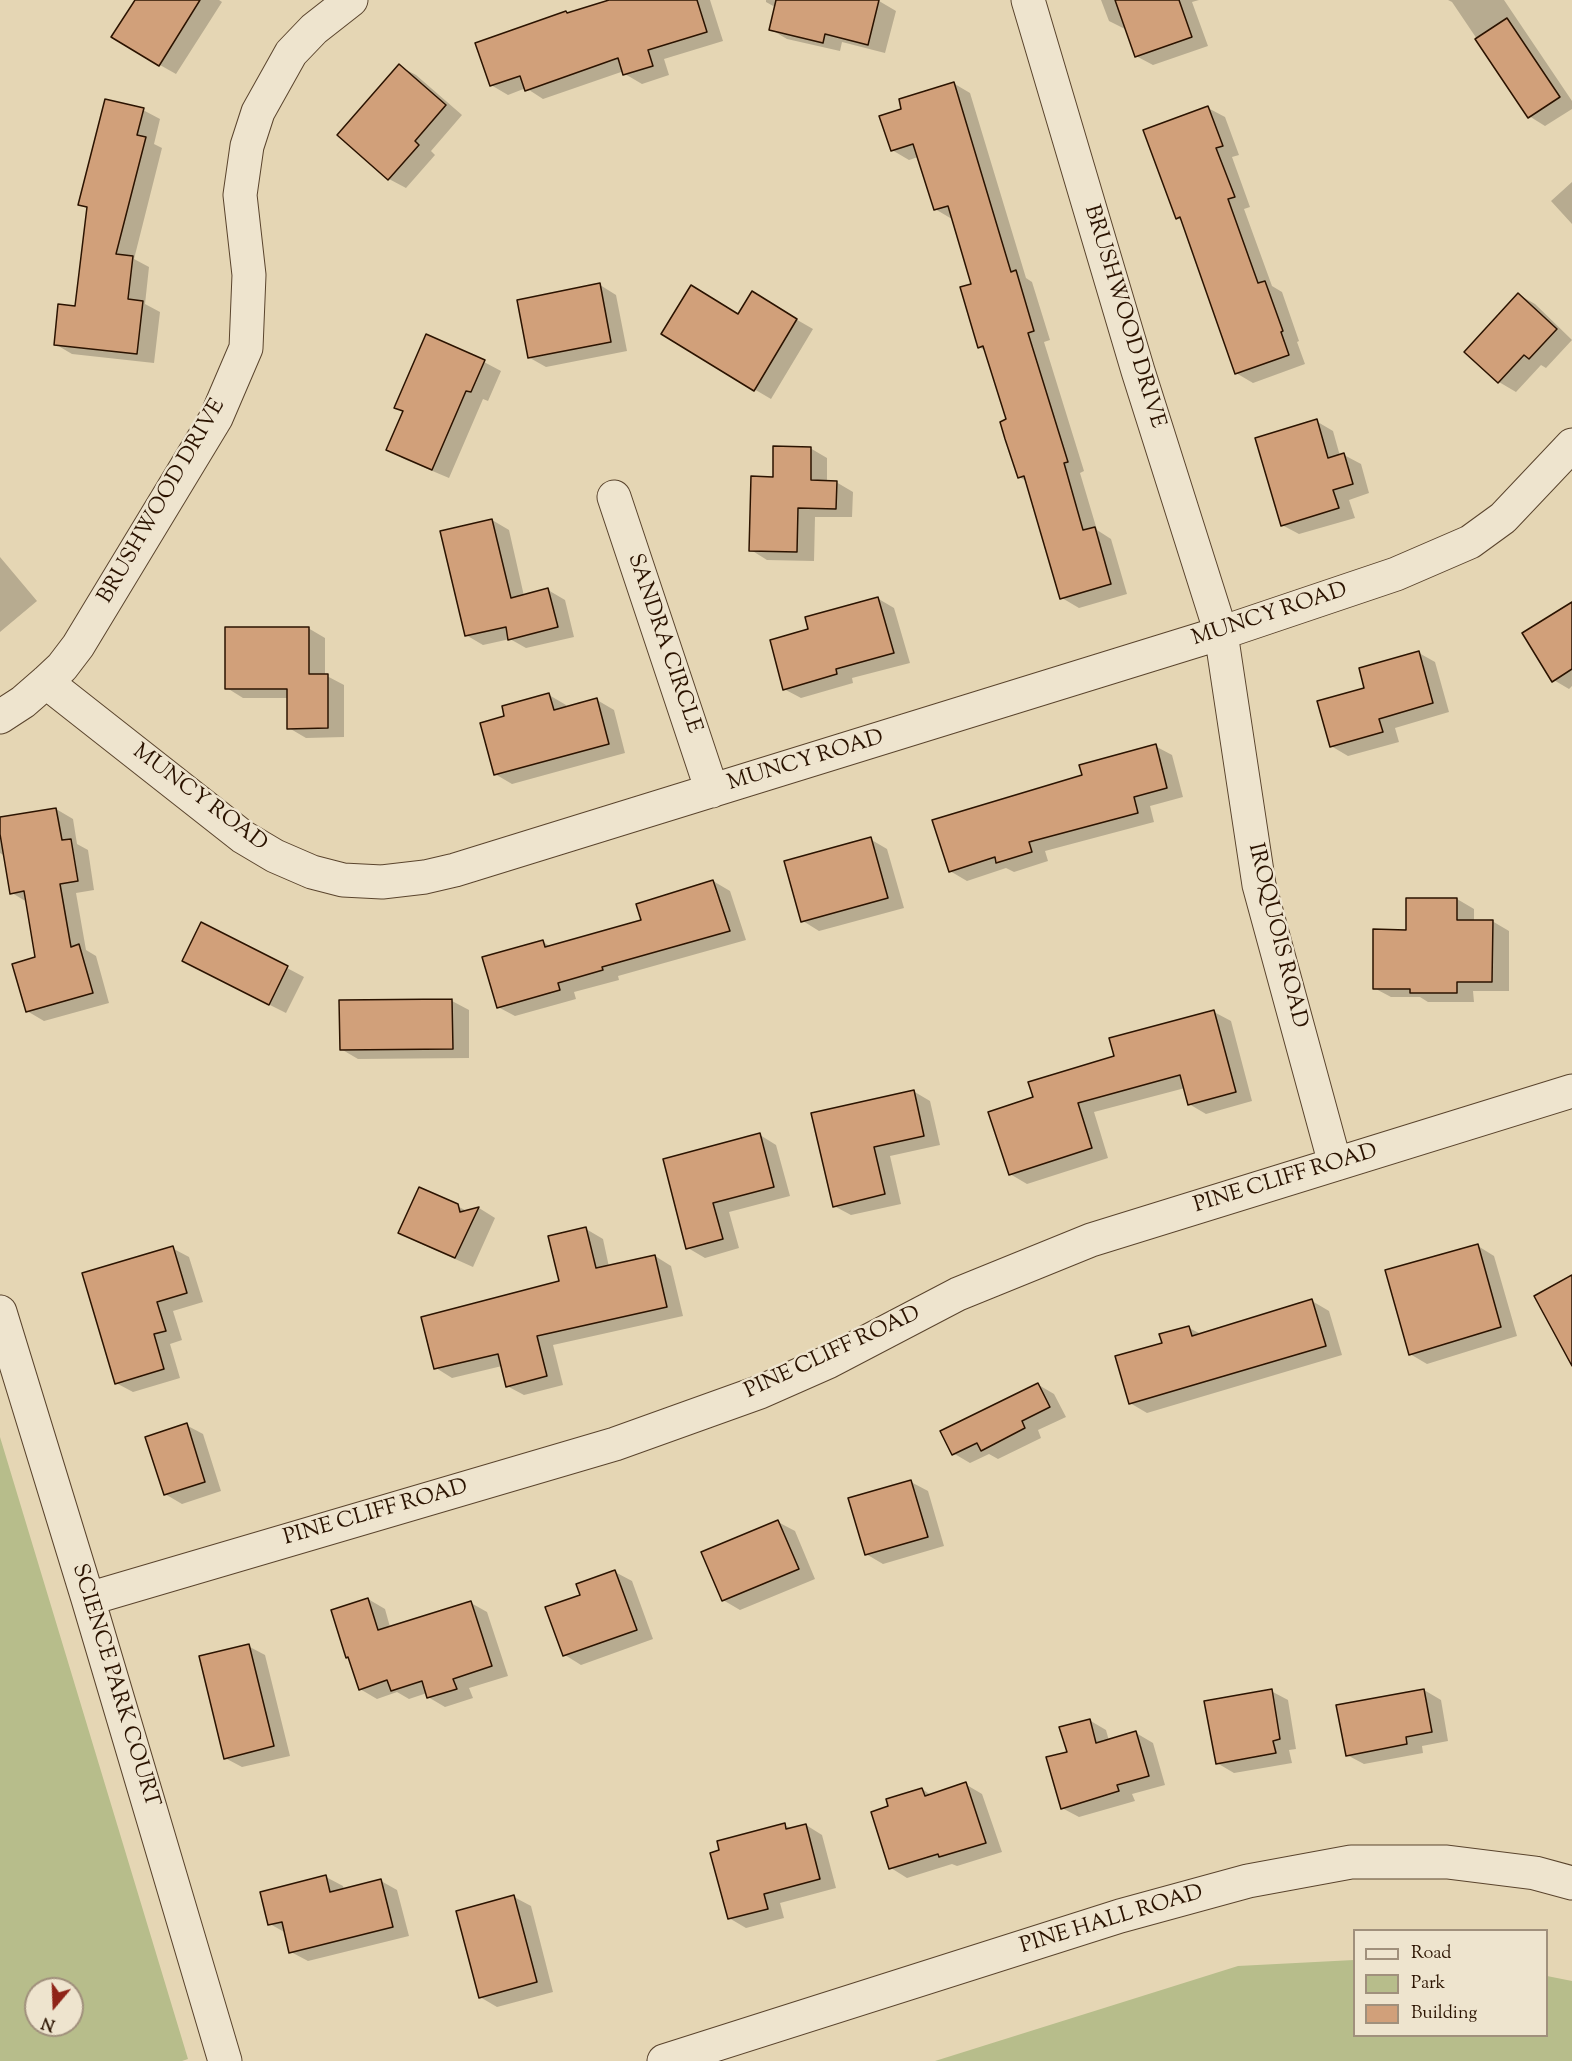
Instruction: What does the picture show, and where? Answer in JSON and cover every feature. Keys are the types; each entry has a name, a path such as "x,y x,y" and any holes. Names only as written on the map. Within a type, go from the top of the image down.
{"street":[{"name":"BRUSHWOOD DRIVE","path":"0,717 23,702 46,682 62,667 78,646 216,418 246,348 249,274 240,195 247,146 258,112 291,53 314,29 351,0"},
{"name":"BRUSHWOOD DRIVE","path":"1028,0 1138,371 1221,633"},
{"name":"MUNCY ROAD","path":"46,682 243,837 275,856 312,872 343,880 382,882 425,877 455,870 1221,633 1396,574 1470,542 1503,518 1572,445"},
{"name":"SANDRA CIRCLE","path":"614,497 712,791"},
{"name":"IROQUOIS ROAD","path":"1221,633 1259,885 1335,1164"},
{"name":"PINE CLIFF ROAD","path":"88,1599 626,1440 760,1392 828,1362 958,1294 1091,1240 1572,1091"},
{"name":"SCIENCE PARK COURT","path":"0,1312 225,2061"},
{"name":"PINE HALL ROAD","path":"664,2061 1120,1916 1248,1881 1351,1863 1447,1862 1535,1873 1572,1883"}],"green space":[{"path":"0,1437 188,2059 182,2061 0,2061"},
{"path":"1353,1960 1353,2037 1548,2037 1548,1976 1572,1981 1572,2061 935,2061 1238,1966"}],"building":[{"path":"135,0 200,0 159,66 111,37"},
{"path":"609,0 697,0 707,32 648,50 653,66 623,75 618,58 525,91 520,76 490,86 475,43 566,11 567,13"},
{"path":"776,0 879,0 868,45 825,34 823,43 769,30"},
{"path":"1115,0 1179,0 1192,37 1135,57"},
{"path":"1507,18 1560,97 1528,118 1475,39"},
{"path":"399,64 446,105 415,141 419,145 388,180 337,135"},
{"path":"954,82 1011,272 1016,270 1034,331 1028,333 1068,462 1064,463 1083,530 1095,527 1111,584 1060,599 1024,476 1018,478 1005,439 1000,422 1006,419 983,346 978,348 960,287 971,284 948,206 934,210 913,144 891,151 879,116 901,109 899,99"},
{"path":"105,99 144,108 137,135 146,137 116,254 133,256 128,299 143,301 137,354 54,345 58,304 75,306 87,207 78,205"},
{"path":"1208,106 1223,146 1216,148 1235,197 1228,199 1258,283 1265,281 1289,355 1235,374 1180,217 1176,219 1143,130"},
{"path":"600,283 611,342 528,358 517,300"},
{"path":"691,285 738,314 752,291 797,319 754,391 661,334"},
{"path":"1518,293 1557,329 1529,359 1524,355 1498,383 1464,352"},
{"path":"426,334 485,360 471,392 466,391 432,470 386,450 403,411 394,408"},
{"path":"1317,419 1328,458 1344,453 1353,484 1333,490 1339,508 1281,526 1255,438"},
{"path":"773,446 811,447 811,480 837,481 836,509 798,508 797,552 749,551 751,476 773,477"},
{"path":"492,519 511,598 548,588 558,627 508,640 506,627 465,636 440,531"},
{"path":"878,597 894,653 836,669 837,674 783,690 770,640 808,629 805,617"},
{"path":"1572,602 1572,669 1552,682 1522,633"},
{"path":"225,627 309,627 309,674 328,674 328,728 287,729 287,689 225,689"},
{"path":"1419,651 1433,703 1379,719 1383,732 1330,747 1317,701 1364,688 1359,668"},
{"path":"549,693 554,710 597,698 609,744 494,775 480,723 504,716 502,706"},
{"path":"1156,744 1167,788 1134,797 1138,813 1029,842 1032,852 996,863 995,857 949,872 932,820 1082,775 1079,765"},
{"path":"56,808 62,840 71,839 78,881 60,884 71,947 79,944 93,993 26,1012 12,964 35,957 24,891 10,894 0,834 0,817"},
{"path":"871,837 888,898 801,922 784,861"},
{"path":"713,880 730,931 602,967 603,970 558,983 560,990 497,1008 482,957 543,940 545,947 641,920 636,904"},
{"path":"1406,898 1457,898 1457,920 1493,920 1492,982 1457,982 1457,993 1410,993 1410,989 1373,989 1373,929 1406,930"},
{"path":"201,922 288,966 269,1005 182,961"},
{"path":"452,999 453,1049 340,1050 339,1000"},
{"path":"1214,1010 1236,1092 1188,1105 1180,1075 1078,1103 1092,1148 1009,1175 988,1112 1033,1097 1028,1082 1114,1056 1109,1038"},
{"path":"914,1090 924,1136 874,1147 885,1194 833,1207 811,1113"},
{"path":"760,1133 774,1187 713,1203 723,1239 686,1249 663,1159"},
{"path":"419,1187 458,1204 460,1212 479,1207 455,1258 398,1233"},
{"path":"586,1227 596,1268 655,1255 667,1307 537,1336 547,1376 506,1387 498,1354 434,1369 421,1317 559,1281 548,1236"},
{"path":"1478,1244 1501,1327 1409,1355 1385,1270"},
{"path":"173,1246 187,1293 157,1302 166,1331 154,1334 164,1369 115,1384 82,1273"},
{"path":"1572,1275 1572,1366 1534,1296"},
{"path":"1312,1299 1326,1346 1129,1404 1115,1356 1162,1343 1159,1334 1189,1326 1192,1336"},
{"path":"1038,1383 1050,1407 1022,1421 1025,1428 981,1451 977,1443 952,1455 940,1431"},
{"path":"187,1423 205,1482 164,1495 145,1437"},
{"path":"911,1480 928,1537 865,1555 848,1498"},
{"path":"778,1520 799,1569 722,1601 701,1552"},
{"path":"615,1570 637,1630 563,1656 545,1607 580,1595 576,1584"},
{"path":"368,1598 378,1630 471,1601 492,1666 453,1679 457,1689 427,1698 422,1681 391,1691 387,1680 359,1690 331,1610"},
{"path":"249,1644 274,1746 224,1759 199,1656"},
{"path":"1272,1689 1280,1739 1273,1741 1276,1753 1216,1764 1204,1701"},
{"path":"1424,1689 1432,1732 1406,1737 1407,1744 1346,1756 1336,1705"},
{"path":"1090,1719 1096,1743 1136,1731 1149,1776 1117,1785 1119,1791 1061,1809 1046,1757 1067,1752 1059,1727"},
{"path":"966,1782 986,1843 939,1857 938,1854 889,1869 871,1812 888,1806 886,1799 922,1788 925,1796"},
{"path":"785,1823 786,1829 806,1824 820,1879 764,1894 768,1909 728,1919 710,1853 719,1850 717,1841"},
{"path":"326,1875 330,1892 381,1879 393,1927 289,1953 282,1922 268,1925 260,1892"},
{"path":"514,1895 537,1982 479,1998 456,1911"}]}
